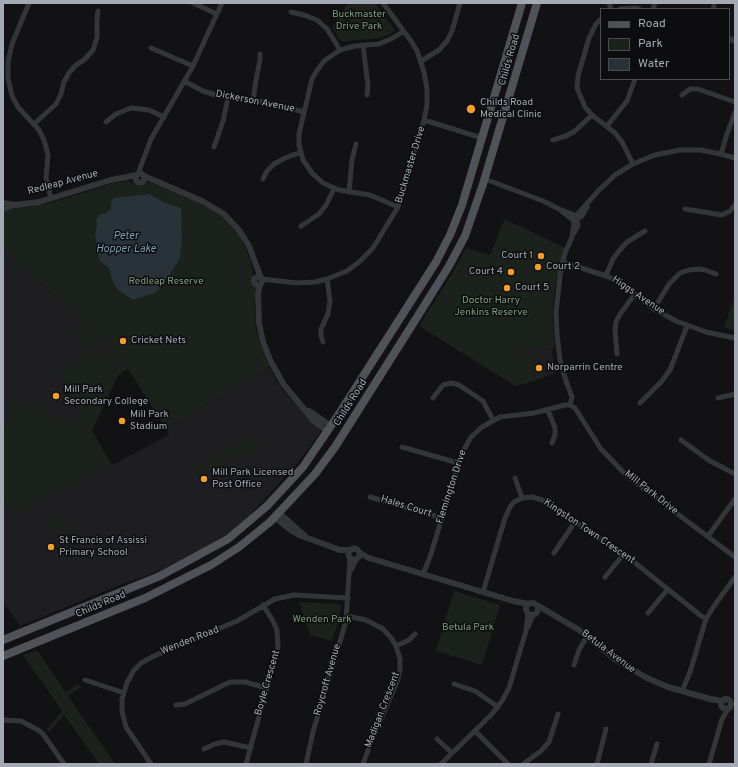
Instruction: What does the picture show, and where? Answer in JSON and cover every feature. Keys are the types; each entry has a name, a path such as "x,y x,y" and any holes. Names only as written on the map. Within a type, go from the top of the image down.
{"main road":[{"name":"Childs Road","path":"3,640 166,573 228,539 267,506 303,467 330,429 436,262 450,235 471,175 522,3"},
{"name":"Childs Road","path":"3,656 145,598 201,571 239,547 277,515 315,474 341,437 450,266 465,236 484,182 537,3"},
{"path":"482,138 486,139 489,143 492,153"},
{"path":"471,175 475,172 480,173 488,167"},
{"path":"471,175 484,182"},
{"path":"330,429 341,437"},
{"path":"267,506 277,515"}],"street":[{"path":"29,3 12,44 8,62 8,78 10,90 15,101 22,112 42,134 47,151 46,178 51,199"},
{"path":"193,3 217,14"},
{"path":"140,177 151,139 193,66 222,3"},
{"name":"Buckmaster Drive","path":"259,281 276,280 304,283 327,280 347,271 365,257 377,242 398,207 424,120 427,105 427,89 421,61 411,41 383,3"},
{"path":"421,61 439,50 447,42 452,31 460,3"},
{"path":"34,124 56,104 69,73 93,50 97,38 98,11"},
{"path":"291,12 316,20 327,29 340,50"},
{"path":"600,20 596,24 589,38 578,76 577,88 585,107 619,138 633,164"},
{"path":"398,207 370,195 349,192 323,183 312,174 304,160 301,152 299,134 310,85 316,72 324,61 340,50 354,46 374,45 385,42 404,31"},
{"path":"363,45 368,86 367,95"},
{"path":"151,48 193,66"},
{"path":"253,100 260,54"},
{"path":"607,126 627,101 635,80"},
{"name":"Dickerson Avenue","path":"184,81 203,91 228,98 253,100 304,112"},
{"path":"682,95 690,89 698,89 735,102"},
{"path":"214,147 223,121 228,98"},
{"path":"106,122 116,114 131,108 149,110 164,117"},
{"path":"721,154 735,112"},
{"path":"553,140 575,132 592,115"},
{"path":"424,120 482,138"},
{"path":"349,192 356,144"},
{"path":"484,182 534,197 575,218 584,213 591,199 611,179 633,164 655,155 680,150 701,150 735,158"},
{"path":"263,179 267,171 274,164 301,152"},
{"name":"Redleap Avenue","path":"3,208 51,199 117,179 140,177 202,201 224,214 244,238 254,261 259,281"},
{"path":"301,226 319,214 326,205 334,188"},
{"path":"3,203 3,208"},
{"name":"Redleap Avenue","path":"3,203 15,205"},
{"path":"685,209 722,215 730,211 735,205"},
{"name":"Mill Park Drive","path":"575,218 572,237 560,281 557,304 557,334 560,360 568,388 572,393 570,403 596,441 616,465 638,485 735,557"},
{"path":"606,275 613,259 619,251 627,242 644,231"},
{"name":"Higgs Avenue","path":"564,262 606,275 617,281 665,316 687,326 706,332 735,338"},
{"path":"654,309 669,284 680,273 698,269 716,274"},
{"path":"323,342 321,329 329,310 330,301 327,280"},
{"path":"259,281 259,323 267,352 276,373 314,421 330,429"},
{"path":"617,354 616,322 635,294"},
{"path":"640,403 661,382 670,370 687,326"},
{"path":"433,398 443,385 451,383 459,385 483,401 493,420"},
{"path":"718,398 735,394"},
{"name":"Flemington Drive","path":"425,575 458,463 464,448 471,437 493,420 508,416 548,410 570,403"},
{"path":"548,410 555,428 552,443"},
{"path":"681,440 710,461 735,474"},
{"path":"402,447 458,463"},
{"path":"483,592 507,513 512,504 522,498 515,478"},
{"name":"Hales Court","path":"370,497 442,518"},
{"name":"Kingston Town Crescent","path":"522,498 538,498 624,554 696,612 707,618"},
{"path":"708,536 735,499"},
{"path":"277,515 293,532 354,556"},
{"path":"554,553 575,522"},
{"path":"605,577 624,554"},
{"name":"Betula Avenue","path":"354,556 369,558 512,601 531,611 554,615"},
{"name":"Roycroft Avenue","path":"306,764 313,732 346,616 350,571 354,556"},
{"path":"684,692 707,618 735,577"},
{"path":"648,613 668,589"},
{"name":"Wenden Road","path":"151,764 129,733 124,722 121,705 127,683 132,673 139,665 146,660 234,623 275,599 291,596 348,598"},
{"name":"Betula Avenue","path":"531,611 532,603 571,625 616,660 653,681 728,706"},
{"name":"Boyle Crescent","path":"246,764 279,641 275,626 263,605"},
{"path":"441,764 498,708 509,688 531,611"},
{"name":"Madigan Crescent","path":"346,616 366,620 378,625 388,634 396,646 400,659 399,674 370,745 364,764"},
{"path":"396,646 409,640 416,634"},
{"path":"574,665 579,650 587,636"},
{"path":"85,680 124,693"},
{"path":"176,705 186,704 230,682 245,682 266,688"},
{"path":"454,684 475,691 498,708"},
{"path":"711,764 722,719 728,706"},
{"path":"524,764 546,746 551,737 558,714"},
{"path":"3,720 22,721 38,730 43,734 64,764"},
{"path":"597,764 606,729"},
{"path":"475,731 508,764"},
{"path":"437,739 452,753"},
{"path":"204,749 224,742 250,748"},
{"path":"651,764 657,744"}],"shaded area":[{"path":"3,249 119,354 128,368 126,371 124,370 116,379 92,431 112,465 169,435 166,429 269,367 280,387 321,431 298,463 233,533 168,568 120,585 20,626 3,602"},
{"name":"Norparrin Centre","path":"521,348 551,348 556,373 525,384"}],"green space":[{"name":"Buckmaster Drive Park","path":"348,3 375,3 394,29 393,32 386,36 374,39 345,42 341,41 332,27"},
{"name":"Redleap Reserve","path":"127,181 140,185 147,182 151,183 199,203 224,218 236,231 251,262 253,272 252,281 256,289 254,305 256,328 259,341 269,367 166,429 119,354 3,249 3,215 5,211 13,207 27,207 50,203 114,183"},
{"name":"Doctor Harry Jenkins Reserve","path":"504,220 518,225 565,248 556,282 553,302 555,348 522,348 522,355 535,355 538,371 543,371 544,377 517,386 419,326 453,272 466,248 490,255"},
{"path":"735,295 735,330 724,328"},
{"path":"80,322 98,339 89,348 71,331"},
{"path":"95,343 124,369 116,379 92,431 112,465 67,491 60,489 26,509 8,505 3,499 3,428 11,422 7,400 26,401 27,404 38,404 44,402 47,416 49,415 50,419 59,417 72,426 71,419 81,415 74,394 70,392 65,378 63,378 61,371 62,366 77,361 92,373 79,361"},
{"path":"256,434 251,454 244,458 234,455 203,474 198,466 239,441 242,442"},
{"path":"64,512 69,523 51,533 45,523"},
{"path":"79,524 84,532 69,540 64,532"},
{"name":"Betula Park","path":"454,591 500,605 482,665 436,651"},
{"name":"Wenden Park","path":"299,602 339,604 341,606 332,641 310,635"},
{"path":"37,650 66,693 78,684 81,687 68,696 115,764 99,764 64,715 49,732 47,729 62,711 23,655"}],"water":[{"name":"Peter Hopper Lake","path":"149,194 165,203 181,208 182,240 180,258 164,284 155,293 133,300 117,289 112,280 109,268 100,261 95,235 97,226 96,219 101,214 105,214 111,209 111,202 114,198"}],"place":[{"name":"Childs Road Medical Clinic","path":"471,109"},
{"name":"Court 1","path":"541,256"},
{"name":"Court 2","path":"538,267"},
{"name":"Court 4","path":"511,272"},
{"name":"Court 5","path":"507,288"},
{"name":"Cricket Nets","path":"123,341"},
{"name":"Norparrin Centre","path":"539,368"},
{"name":"Mill Park Secondary College","path":"56,396"},
{"name":"Mill Park Stadium","path":"122,421"},
{"name":"Mill Park Licensed Post Office","path":"204,479"},
{"name":"St Francis of Assissi Primary School","path":"51,547"}]}
